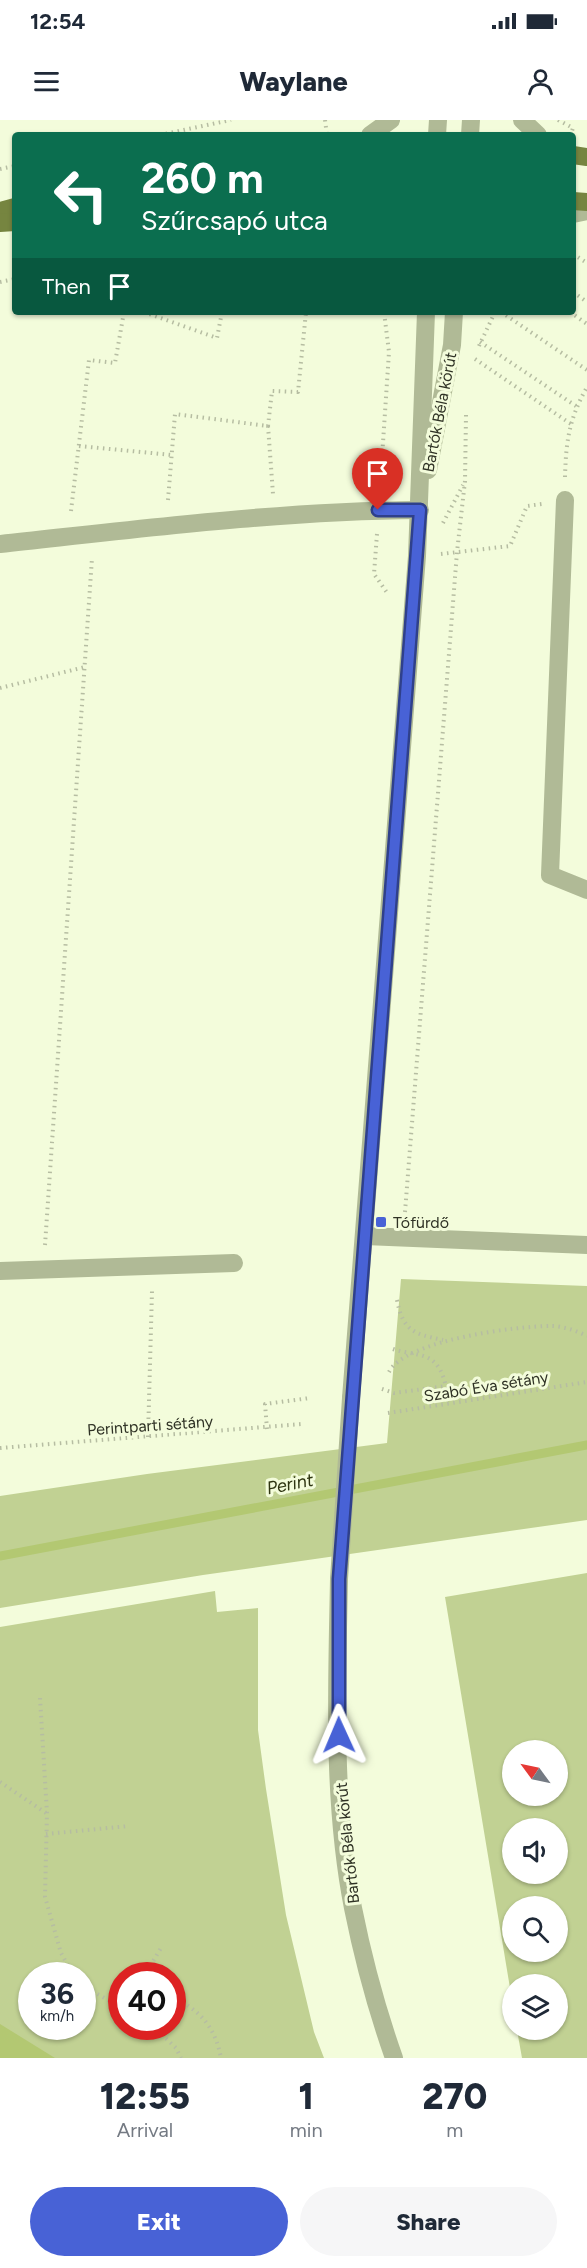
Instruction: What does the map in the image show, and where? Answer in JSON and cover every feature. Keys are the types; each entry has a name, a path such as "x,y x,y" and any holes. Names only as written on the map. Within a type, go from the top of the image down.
{"street":[{"path":"374,132 391,120"},
{"path":"522,120 535,132"},
{"name":"Bartók Béla körút","path":"394,2058 378,2006 353,1907 344,1841 338,1673 339,1579 417,556 425,315"},
{"name":"Bartók Béla körút","path":"420,510 452,345 454,315"},
{"path":"452,345 462,315"},
{"path":"565,500 549,875 587,890"},
{"path":"0,544 222,521 378,510 420,510"},
{"path":"365,1236 587,1245"},
{"path":"0,1271 234,1263"}],"path":[{"path":"174,132 231,120"},
{"path":"558,120 573,128 572,132"},
{"path":"68,537 89,360 115,363 123,315"},
{"path":"152,315 217,338 221,315"},
{"path":"274,517 268,426 272,391 298,392 306,315"},
{"path":"374,574 389,352 384,315"},
{"path":"472,369 480,342 494,315"},
{"path":"505,315 587,370"},
{"path":"574,315 587,324"},
{"path":"480,342 576,406"},
{"path":"474,359 571,424"},
{"path":"417,556 510,546 528,506 565,500 566,441 576,406 587,387"},
{"path":"404,1237 457,552 465,481 466,410"},
{"path":"166,526 176,414 268,426"},
{"path":"79,446 172,455"},
{"path":"43,1270 94,534"},
{"path":"0,688 85,667"},
{"path":"148,1437 160,1265"},
{"path":"397,1300 400,1318 406,1326 423,1336 443,1341"},
{"path":"388,1372 400,1359 460,1336 552,1326 587,1336"},
{"path":"393,1349 427,1357 435,1362 446,1386 449,1403"},
{"name":"Szabó Éva sétány","path":"388,1413 587,1382"},
{"path":"382,1389 394,1393 446,1386"},
{"path":"267,1429 265,1404 310,1398"},
{"name":"Perintparti sétány","path":"0,1448 267,1429 302,1424"},
{"path":"40,1698 46,1813 45,1897 65,1962"},
{"path":"0,1782 46,1813"},
{"path":"46,1834 129,1826"},
{"path":"152,1962 161,1948"},
{"path":"186,2003 193,2007 209,2025 221,2058"},
{"path":"168,2040 176,2048 181,2058"}],"shaded area":[{"path":"401,1279 587,1286 587,1520 203,1575 0,1608 0,1496 147,1474 387,1443"},
{"path":"587,1573 587,2058 522,2058 519,2040 568,2040 568,1974 508,1974 506,1962 568,1962 568,1896 502,1896 502,1940 445,1597"},
{"path":"215,1591 217,1612 258,1608 258,1730 266,1789 286,1915 314,2032 324,2058 0,2058 0,1627"},
{"path":"0,2024 18,2035 18,2040 26,2040 55,2058 0,2058"}],"waterway":[{"name":"Perint","path":"0,1556 587,1445"}],"place":[{"name":"Tófürdő","path":"381,1222"}],"route":[{"path":"339,1735 339,1579 420,510 378,510"}]}
